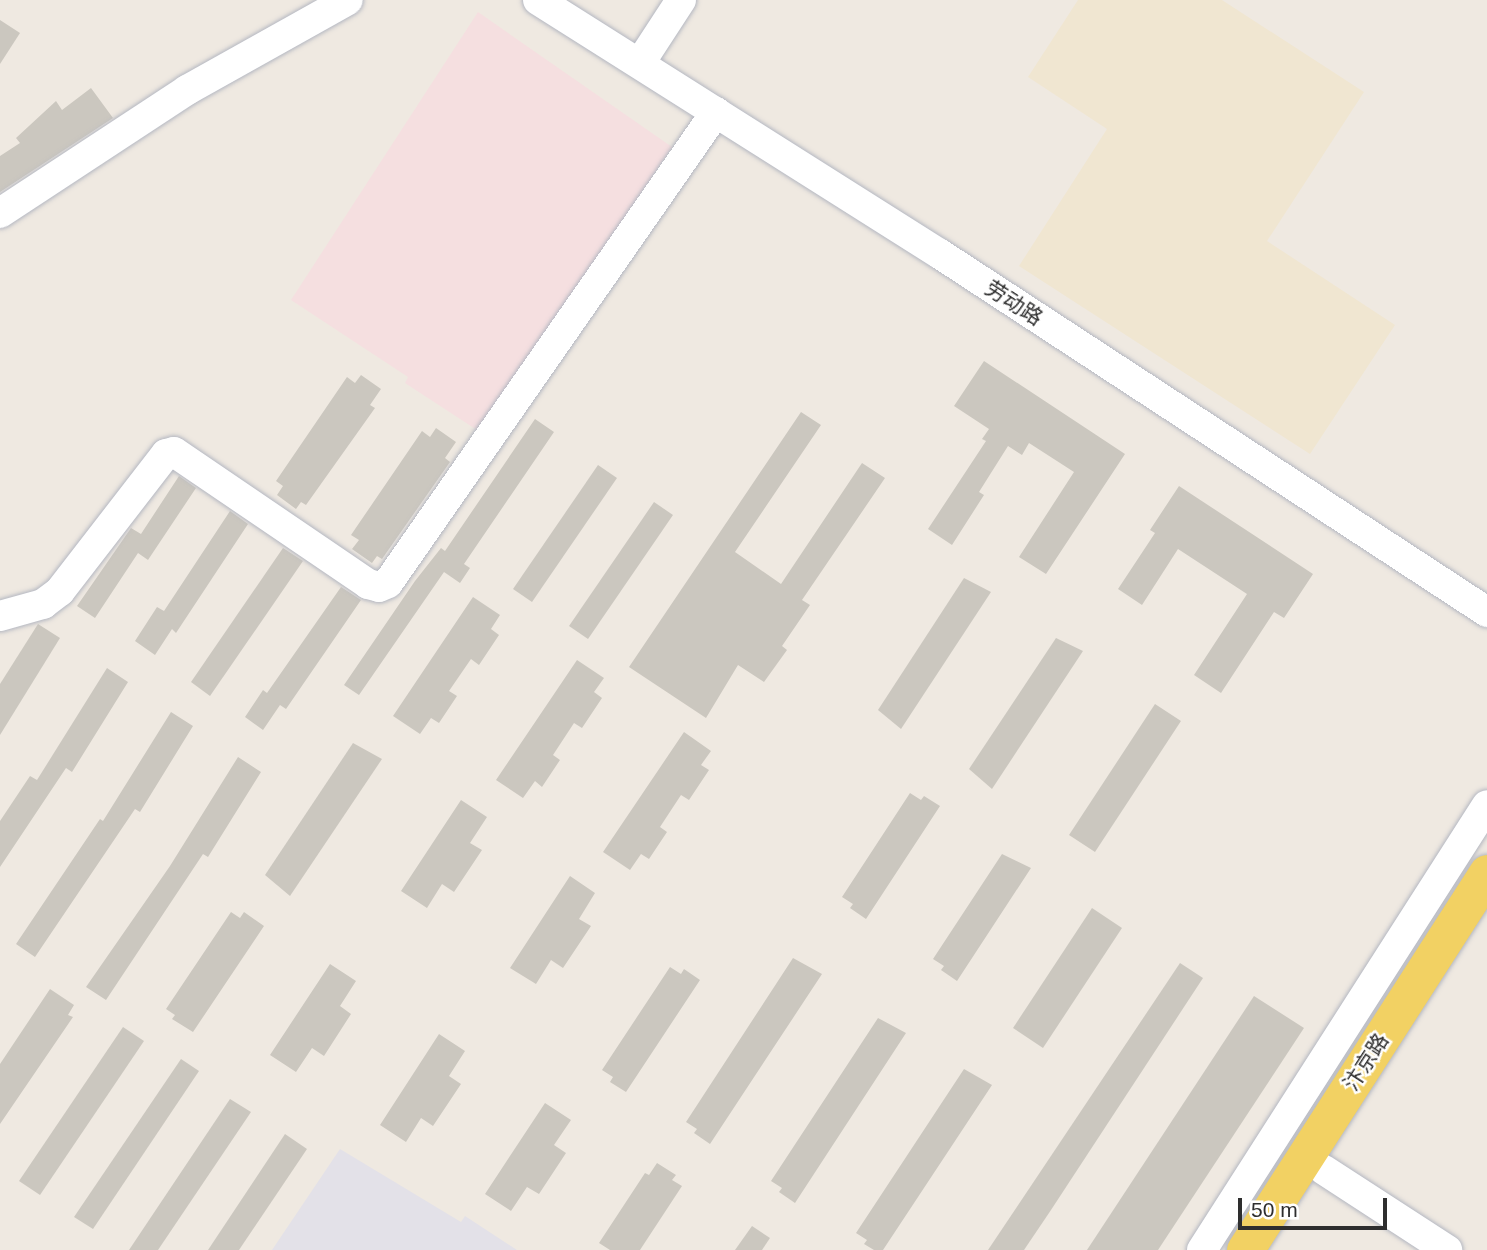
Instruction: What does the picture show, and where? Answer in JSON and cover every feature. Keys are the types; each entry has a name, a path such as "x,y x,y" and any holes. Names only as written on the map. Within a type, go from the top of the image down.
{"main road":[{"name":"汴京路","path":"1245,1250 1487,873"},
{"name":"汴京路","path":"1273,1250 1487,919"}],"street":[{"path":"0,213 187,90 348,0"},
{"name":"劳动路","path":"538,0 640,63 1487,611"},
{"path":"640,63 681,0"},
{"path":"0,616 43,604 60,591 166,454 174,452 368,584 379,587 388,583 716,112"},
{"path":"1202,1250 1487,805"},
{"path":"1324,1170 1447,1250"}],"shaded area":[{"path":"1078,0 1222,0 1364,92 1267,241 1395,325 1310,454 1019,266 1107,129 1028,77"},
{"path":"478,12 672,147 480,432 405,383 408,377 291,300"},
{"path":"340,1149 461,1222 465,1216 517,1250 272,1250"}],"building":[{"path":"0,20 20,33 0,64"},
{"path":"91,88 113,118 0,192 0,156 20,143 16,138 56,101 62,110"},
{"path":"984,361 1125,454 1046,574 1019,557 1074,472 1029,443 1022,455 1008,446 979,492 984,495 952,545 928,529 986,441 982,439 989,429 954,406"},
{"path":"361,375 381,389 370,405 375,408 306,505 301,502 296,509 277,495 283,486 276,481 347,377 355,383"},
{"path":"801,412 821,425 735,552 781,584 862,463 885,478 802,600 810,605 782,646 787,650 764,682 738,665 706,718 629,667"},
{"path":"535,419 554,432 464,564 470,568 460,583 444,572 359,695 344,685 415,581 441,548 445,551"},
{"path":"436,428 456,442 445,458 450,462 382,559 377,556 372,563 352,549 359,540 351,535 422,431 430,437"},
{"path":"598,465 617,478 532,602 513,589"},
{"path":"179,476 196,488 148,560 138,553 95,618 77,606 131,528 141,534"},
{"path":"1179,486 1313,574 1284,618 1274,612 1221,693 1194,675 1247,594 1178,549 1142,605 1118,589 1155,533 1150,530"},
{"path":"654,502 673,515 588,639 569,626"},
{"path":"230,511 248,524 176,633 172,629 155,655 135,641 157,607 164,611"},
{"path":"283,548 303,561 210,696 191,682"},
{"path":"964,578 991,592 901,729 878,710"},
{"path":"341,587 361,600 286,709 280,705 263,730 245,717 263,690 267,693"},
{"path":"473,597 500,615 491,629 499,635 479,665 471,659 449,691 457,696 439,723 431,718 420,734 393,716"},
{"path":"38,624 60,638 0,735 0,684"},
{"path":"1056,638 1083,651 992,789 969,769"},
{"path":"577,660 604,678 594,692 602,698 582,728 574,723 553,755 560,760 542,787 535,781 523,798 496,780"},
{"path":"107,668 128,682 72,772 66,768 0,867 0,821 30,776 37,780"},
{"path":"1155,704 1181,721 1095,852 1069,835"},
{"path":"171,712 193,726 140,812 135,809 35,957 16,944 100,819 103,821"},
{"path":"684,732 711,751 701,765 709,770 689,800 681,795 660,827 667,832 649,859 641,854 630,870 603,852"},
{"path":"353,743 382,759 290,896 265,875"},
{"path":"238,757 261,772 208,857 203,854 106,1000 86,987 170,866"},
{"path":"910,793 921,800 924,796 940,806 866,919 850,908 853,904 842,897"},
{"path":"461,800 487,817 470,843 482,850 454,892 442,884 427,908 401,891"},
{"path":"1002,854 1031,868 957,981 941,970 944,966 933,959"},
{"path":"570,876 595,893 579,919 591,926 563,968 551,960 536,984 510,968"},
{"path":"1092,908 1122,928 1043,1048 1013,1028"},
{"path":"231,912 240,918 244,912 264,926 193,1032 172,1019 175,1015 166,1009"},
{"path":"793,958 822,974 710,1144 694,1133 697,1129 686,1122"},
{"path":"1180,963 1203,978 1051,1210 1024,1250 988,1250"},
{"path":"330,964 356,981 340,1006 351,1014 324,1056 312,1048 296,1072 270,1055"},
{"path":"670,967 681,974 684,969 700,980 626,1092 610,1082 613,1077 602,1070"},
{"path":"50,989 74,1005 68,1015 73,1017 0,1124 0,1064"},
{"path":"1254,996 1304,1028 1158,1250 1087,1250"},
{"path":"878,1018 906,1033 795,1203 779,1192 782,1188 771,1181"},
{"path":"123,1027 144,1041 40,1195 19,1181"},
{"path":"439,1034 465,1051 449,1076 461,1084 433,1126 421,1118 406,1142 380,1125"},
{"path":"181,1059 199,1071 93,1229 74,1217"},
{"path":"964,1069 992,1085 883,1250 874,1250 864,1244 867,1240 856,1233"},
{"path":"230,1099 251,1112 158,1250 129,1250"},
{"path":"545,1103 571,1120 554,1145 566,1153 539,1194 527,1187 511,1211 485,1194"},
{"path":"285,1134 307,1149 239,1250 208,1250"},
{"path":"657,1163 676,1175 672,1180 682,1186 640,1250 610,1250 599,1243 645,1173 649,1175"},
{"path":"752,1226 770,1238 762,1250 735,1250"}]}
